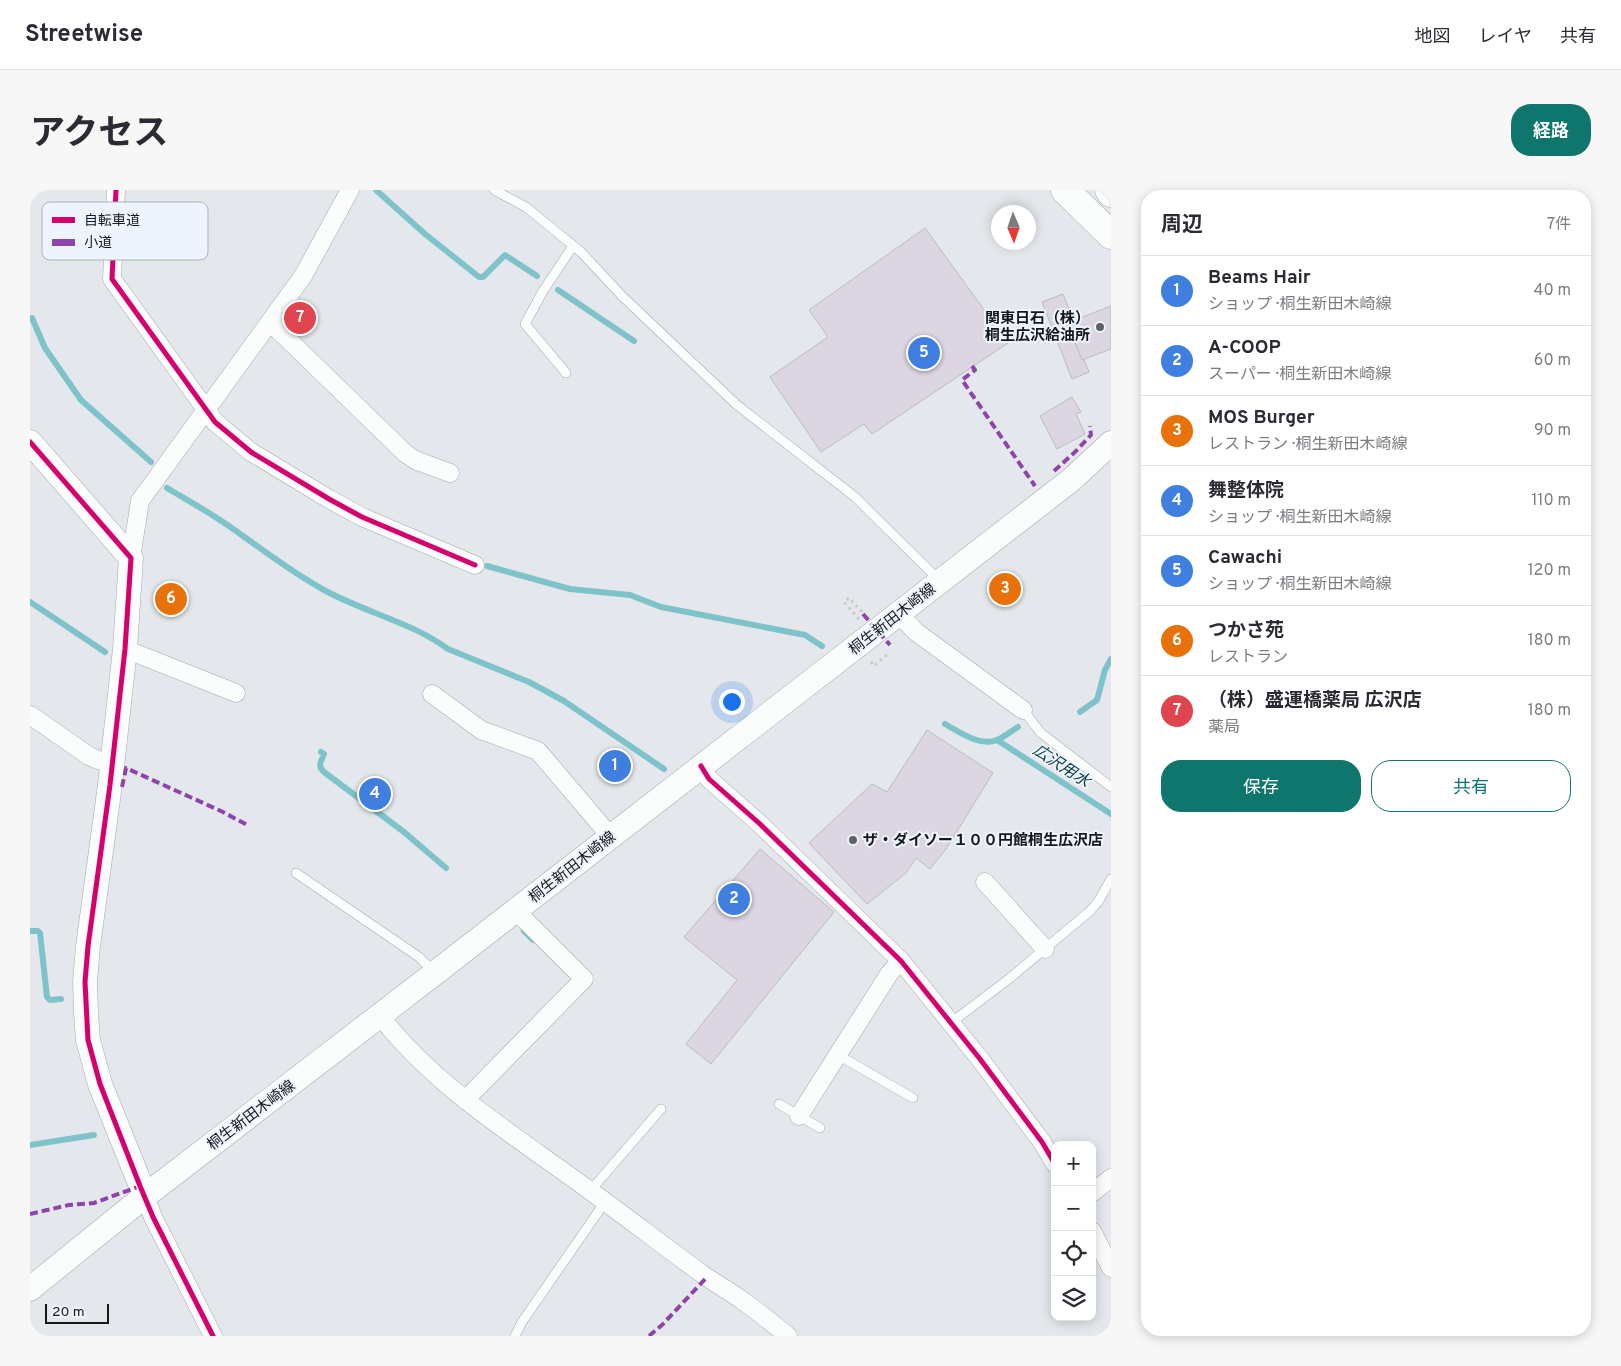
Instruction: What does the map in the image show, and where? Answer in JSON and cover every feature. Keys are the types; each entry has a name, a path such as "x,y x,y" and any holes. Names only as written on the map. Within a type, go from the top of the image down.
{"highway":[{"path":"1065,190 1111,235"}],"main road":[{"path":"30,442 131,558 125,649 85,982 88,1040 100,1084 145,1196"},
{"name":"桐生新田木崎線","path":"30,1289 145,1196 1071,480 1111,443"}],"street":[{"path":"131,558 140,501 303,276 350,190"},
{"path":"113,260 112,279 215,422 251,452 329,499 362,517 475,565"},
{"path":"270,322 404,452 415,460 450,474"},
{"path":"899,614 916,632 1023,710"},
{"path":"125,649 236,693"},
{"path":"432,694 481,730 538,751 611,837"},
{"path":"30,715 89,756 112,763"},
{"path":"701,766 709,778 760,824 901,961 952,1022 1042,1142 1051,1157"},
{"path":"985,882 1045,949"},
{"path":"466,1100 584,978 515,911"},
{"path":"799,1116 889,974 901,961"},
{"path":"380,1016 389,1028 466,1100 707,1277 744,1301 788,1336"},
{"path":"1096,1190 1111,1178"},
{"path":"145,1196 153,1217 213,1336"},
{"path":"1096,1239 1111,1268"}],"lane":[{"path":"494,190 526,207 573,246 622,296 737,405 855,497 940,582"},
{"path":"566,373 525,324 543,291 573,246"},
{"path":"1023,710 1042,733 1111,787"},
{"path":"296,873 419,957 435,973"},
{"path":"952,1022 1045,949 1098,902 1111,879"},
{"path":"838,1055 912,1098"},
{"path":"779,1104 820,1128"},
{"path":"590,1191 661,1109"},
{"path":"515,1336 522,1322 605,1202"}],"path":[{"path":"857,617 844,602 850,598 863,614"}],"building":[{"path":"925,228 1008,343 872,434 864,424 821,452 770,377 828,337 809,310"},
{"path":"1063,294 1078,331 1073,333 1089,372 1072,379 1042,302"},
{"path":"1111,306 1111,349 1082,360 1067,323"},
{"path":"1072,397 1081,412 1076,414 1085,434 1057,449 1040,416"},
{"path":"927,730 993,773 946,849 930,869 916,858 906,873 867,904 809,843 872,784 887,792"},
{"path":"760,849 834,912 711,1064 686,1044 737,980 684,937"}],"waterway":[{"path":"376,190 425,234 479,277 483,277 505,255 537,276"},
{"path":"558,290 634,341"},
{"path":"32,318 45,348 81,400 151,462"},
{"path":"167,488 219,519 311,583 339,598 419,631 448,649 529,682 564,701 664,769"},
{"path":"487,566 570,589 630,595 661,607 805,635 822,646"},
{"path":"30,602 105,652"},
{"path":"1080,712 1097,700 1105,670 1111,659"},
{"path":"945,724 970,738 984,742 997,740 1018,727"},
{"name":"広沢用水","path":"997,740 1111,814"},
{"path":"321,752 324,754 320,766 324,772 404,832 446,868"},
{"path":"30,931 38,931 40,933 47,997 50,1000 61,999"},
{"path":"524,931 533,940"},
{"path":"30,1145 94,1135"}],"marked path":[{"path":"972,366 975,370 962,380 1035,486"},
{"path":"1054,471 1091,435 1090,426"},
{"path":"863,614 890,645"},
{"path":"122,787 126,768 223,812 249,826"},
{"path":"30,1214 69,1205 94,1203 140,1186"},
{"path":"649,1336 662,1325 707,1277"}],"cycle path":[{"path":"115,202 116,190"},
{"path":"113,260 112,279 215,422 251,452 329,499 362,517 475,565"},
{"path":"30,442 131,558 125,649 110,785 88,946 85,982 88,1040 100,1084 153,1217 213,1336"},
{"path":"701,766 709,779 760,824 901,961 980,1059 1042,1142 1051,1157"}],"place":[{"name":"（株）盛運橋薬局 広沢店","path":"300,318"},
{"name":"関東日石（株） 桐生広沢給油所","path":"1100,327"},
{"name":"Cawachi","path":"924,353"},
{"name":"MOS Burger","path":"1005,589"},
{"name":"つかさ苑","path":"171,599"},
{"name":"Beams Hair","path":"615,766"},
{"name":"舞整体院","path":"375,794"},
{"name":"ザ・ダイソー１００円館桐生広沢店","path":"853,840"},
{"name":"A-COOP","path":"734,899"}]}
